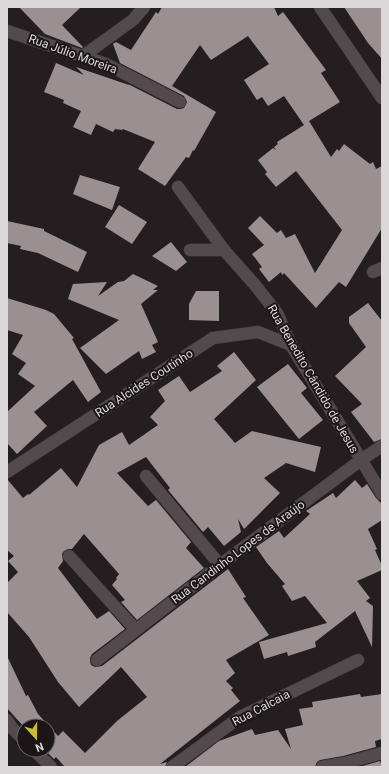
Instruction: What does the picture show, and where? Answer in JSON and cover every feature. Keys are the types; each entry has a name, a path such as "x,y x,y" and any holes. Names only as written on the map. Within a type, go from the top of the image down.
{"street":[{"path":"83,56 133,20 144,7"},
{"path":"320,7 382,98"},
{"name":"Rua Júlio Moreira","path":"7,30 106,64 180,102"},
{"name":"Rua Benedito Cândido de Jesus","path":"178,187 224,250 276,313 291,345 382,494"},
{"path":"190,250 224,250"},
{"name":"Rua Alcides Coutinho","path":"7,472 213,338 258,332 291,345"},
{"name":"Rua Candinho Lopes de Araújo","path":"97,660 220,565 382,446"},
{"path":"146,476 220,565"},
{"path":"69,556 136,630"},
{"name":"Rua Calcaia","path":"172,767 240,717 358,660"},
{"path":"7,720 16,732"},
{"path":"322,767 345,764 382,753"},
{"path":"42,758 51,767"}],"building":[{"path":"19,7 81,7 62,25 83,47 82,48 45,34"},
{"path":"162,7 274,7 278,16 283,12 326,70 321,73 340,102 309,121 331,157 337,149 339,151 344,144 370,164 373,162 376,169 382,166 382,228 346,287 339,282 316,308 284,273 282,275 281,272 269,282 259,269 262,267 252,254 264,245 248,228 260,216 277,233 281,230 286,238 295,234 315,273 342,230 296,171 276,187 265,174 267,172 258,160 273,148 276,150 274,147 278,144 277,142 304,125 284,96 268,106 262,97 257,100 244,80 269,64 248,36 211,60 200,45 172,86 216,112 194,151 193,150 189,158 186,157 165,186 138,169 155,142 123,129 115,129 113,132 96,124 91,135 73,127 81,111 63,103 64,100 44,92 56,63 84,75 76,67 129,85 128,84 177,109 184,108 187,102 184,96 120,63 113,44 116,42 131,50 156,12 158,14"},
{"path":"344,7 382,7 382,59 368,43"},
{"path":"80,175 120,187 112,210 73,194"},
{"path":"119,205 147,222 132,244 105,227"},
{"path":"7,221 44,229 44,231 87,252 78,272 38,253 20,249 21,246 7,243"},
{"path":"171,242 187,262 176,271 152,256"},
{"path":"133,274 158,286 153,290 158,290 141,304 158,342 152,345 156,352 142,359 139,351 106,374 80,348 119,320 68,299 73,284 107,282 98,296 118,282 124,281"},
{"path":"196,291 219,291 219,321 189,320 189,304"},
{"path":"7,298 46,310 54,314 74,338 72,339 101,392 88,402 73,380 34,412 47,426 17,454 7,443 7,412 35,386 18,374 26,363 12,354 23,335 7,330"},
{"path":"368,303 382,321 382,439 374,442 351,412 362,404 335,376 366,347 349,323 349,317"},
{"path":"234,352 256,380 214,419 235,443 252,431 321,447 315,472 286,463 264,478 280,493 244,529 238,519 241,532 224,546 208,527 203,532 168,490 170,488 146,457 117,473 148,506 156,500 191,542 186,548 204,568 137,620 121,602 125,600 112,585 119,574 84,534 72,549 64,551 62,554 63,561 58,568 97,619 109,611 125,629 92,654 90,661 91,665 95,667 102,666 228,569 246,597 243,598 269,635 226,660 235,673 226,681 233,688 231,690 240,701 160,764 167,762 165,767 65,767 56,757 56,734 58,736 63,731 85,753 117,721 147,697 121,667 79,707 58,682 29,637 7,612 7,583 18,572 8,561 14,556 7,550 7,479 23,498 28,494 29,495 61,468 77,487 99,445 122,432 129,445 158,425 150,417 165,401 158,390 179,376 190,392 222,371 217,366"},
{"path":"288,364 307,388 301,393 323,420 299,439 257,387"},
{"path":"355,480 362,488 367,484 382,504 382,520 368,529 377,549 375,550 382,566 382,570 357,581 370,598 366,601 373,606 372,647 355,611 315,642 316,647 288,656 287,652 264,659 259,642 327,623 305,596 292,601 282,586 285,584 267,563 256,547 279,531 284,538 310,514 306,511 333,493 336,498"},
{"path":"7,656 26,696 28,695 42,718 16,718 7,708"},
{"path":"360,694 361,697 382,694 382,739 375,741 376,747 343,756 320,760 317,762 315,767 185,767 219,741 252,729 255,735 278,730 291,749 285,729 303,725 299,709 313,707 312,702"},
{"path":"380,761 382,767 359,767"}]}
